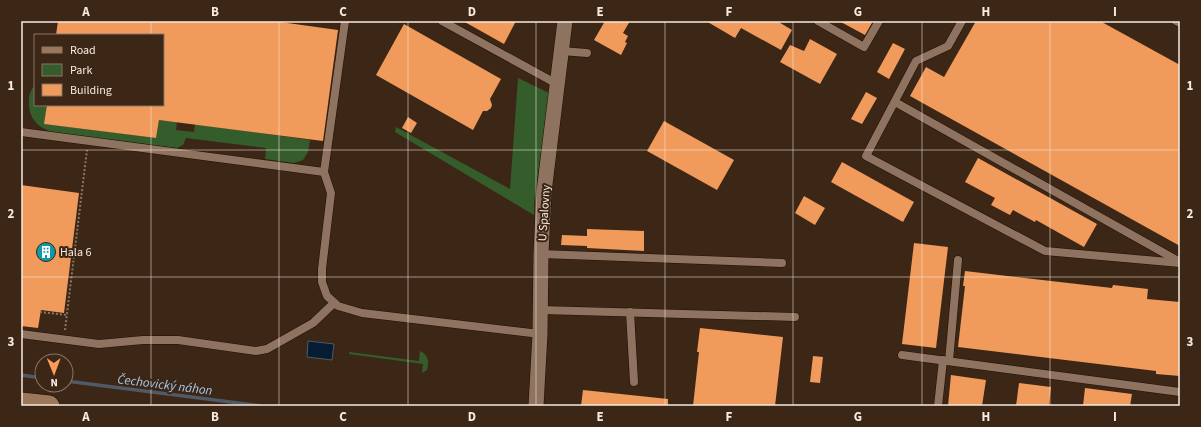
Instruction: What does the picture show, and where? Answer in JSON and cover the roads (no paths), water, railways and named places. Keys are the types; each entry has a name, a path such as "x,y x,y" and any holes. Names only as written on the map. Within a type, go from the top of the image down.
{"main road":[{"path":"21,402 49,406"}],"street":[{"name":"U Spalovny","path":"536,406 541,310 541,254 544,192 565,21"}],"lane":[{"path":"345,21 324,172 331,193 321,278 325,291 334,303 342,309 362,313 540,334"},
{"path":"442,21 557,84"},
{"path":"818,21 864,46 879,21"},
{"path":"962,21 948,46 916,61 866,156 1045,251 1180,263"},
{"path":"1176,21 1180,23"},
{"path":"561,51 587,54"},
{"path":"895,102 1180,263"},
{"path":"21,132 324,172"},
{"path":"541,254 782,263"},
{"path":"938,406 946,361 958,260"},
{"path":"21,334 89,343 110,344 163,339 256,351 267,349 313,323 334,303"},
{"path":"541,310 794,317"},
{"path":"630,312 634,382"},
{"path":"902,355 1180,392"}],"water":[{"path":"308,341 334,344 332,360 307,357"}],"waterway":[{"name":"Čechovický náhon","path":"21,375 34,377"},
{"name":"Čechovický náhon","path":"74,382 261,406"}],"place":[{"name":"Hala 6","path":"46,252"}]}
